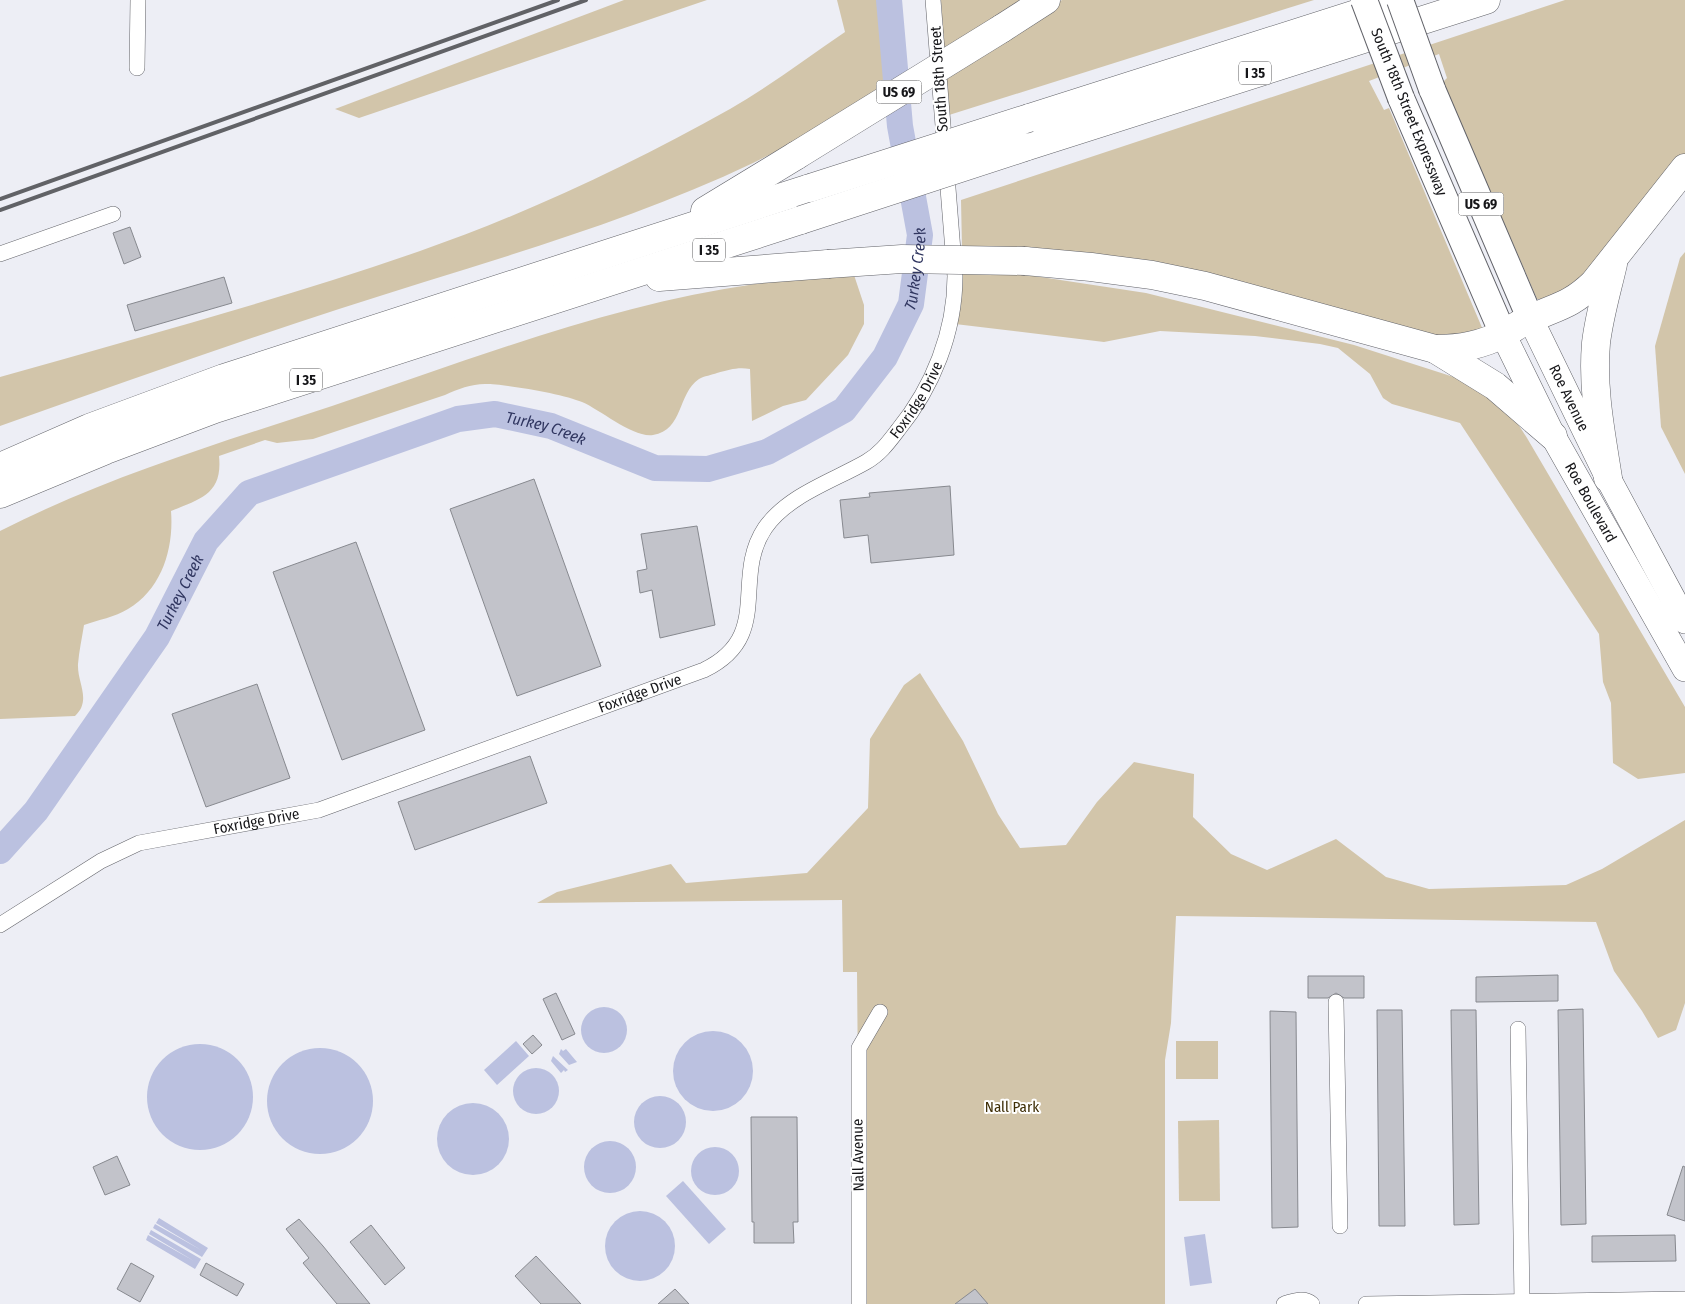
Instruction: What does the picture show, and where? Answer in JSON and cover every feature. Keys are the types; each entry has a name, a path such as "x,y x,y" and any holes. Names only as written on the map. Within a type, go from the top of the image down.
{"highway":[{"name":"US 69","path":"661,237 1046,0"},
{"name":"South 18th Street Expressway","path":"1364,0 1402,98 1503,334"},
{"name":"South 18th Street Expressway","path":"1400,0 1432,89 1530,318"},
{"name":"I 35","path":"0,467 89,428 224,378 810,188 1400,0"},
{"name":"I 35","path":"0,494 106,450 216,409 1486,0"},
{"path":"1435,349 1472,347 1503,334 1530,318 1565,306 1580,297 1594,283 1685,168"},
{"path":"1608,478 1596,404 1595,370 1596,342 1614,257"},
{"path":"617,280 902,259 1025,261 1091,267 1205,286 1435,349 1495,386 1553,436"},
{"path":"0,450 89,428"}],"main road":[{"name":"Roe Avenue","path":"1530,318 1608,478"},
{"name":"Roe Boulevard","path":"1503,334 1553,436 1685,669"},
{"name":"Roe Boulevard","path":"1608,478 1685,621"}],"street":[{"path":"137,68 138,0"},
{"name":"South 18th Street","path":"933,0 944,158"},
{"name":"Foxridge Drive","path":"0,924 101,861 139,843 319,810 704,670 725,656 735,646 748,620 752,557 760,536 770,521 792,502 866,462 883,450 912,413 931,380 950,321 955,297 955,276 944,158"},
{"path":"0,254 113,214"},
{"path":"1336,1002 1340,1226"},
{"name":"Nall Avenue","path":"859,1304 858,1048 880,1012"},
{"path":"1518,1029 1522,1302"},
{"path":"1366,1304 1685,1299"},
{"path":"1284,1304 1297,1300 1308,1301 1312,1304"}],"green space":[{"path":"624,0 707,0 359,118 335,109"},
{"path":"837,0 878,0 885,86 820,126 753,163 703,186 600,225 296,323 0,426 0,377 264,301 420,251 460,237 539,204 655,149 745,100 845,32"},
{"path":"941,0 1021,0 944,49"},
{"path":"1062,0 1314,0 949,115 946,74"},
{"path":"1565,0 1685,0 1685,155 1579,281 1545,299 1537,299 1443,82 1447,78 1439,54 1369,81 1384,110 1389,108 1483,330 1443,339 962,248 961,200"},
{"path":"1685,252 1685,474 1661,427 1655,346 1680,258"},
{"path":"962,270 1001,271 1146,293 1354,345 1460,379 1503,408 1518,424 1527,438 1685,707 1685,773 1638,779 1613,763 1611,703 1603,682 1599,634 1460,423 1392,404 1383,398 1370,374 1338,348 1320,344 1255,336 1160,331 1104,342 955,324"},
{"path":"854,275 864,305 864,324 848,355 806,400 783,406 752,421 750,369 733,369 699,379 687,393 670,426 663,432 653,435 645,435 627,428 590,406 574,399 520,388 480,384 465,387 313,439 277,443 265,440 219,456 219,469 213,487 200,498 171,511 168,553 157,579 149,590 140,601 123,612 84,625 78,664 83,698 80,710 75,716 0,719 0,531 122,477 541,335 648,305 702,293 767,282"},
{"name":"Nall Park","path":"920,673 963,741 998,814 1020,848 1066,845 1097,802 1134,762 1194,774 1193,817 1231,854 1267,870 1336,839 1386,877 1429,889 1566,885 1602,869 1685,820 1685,1003 1676,1030 1658,1038 1614,971 1596,922 1176,916 1171,1023 1165,1060 1165,1304 860,1304 857,972 843,972 842,900 537,903 557,892 671,864 686,883 807,873 868,808 870,739 904,685"},
{"path":"1176,1041 1218,1041 1218,1079 1176,1079"},
{"path":"1219,1120 1220,1201 1179,1201 1178,1121"}],"water":[{"path":"599,1007 609,1007 623,1017 627,1030 623,1043 617,1049 609,1053 599,1053 585,1043 581,1035 581,1025 591,1011"},
{"path":"713,1031 728,1034 741,1043 750,1056 753,1071 750,1086 741,1099 728,1108 713,1111 698,1108 685,1099 676,1086 673,1071 676,1056 685,1043 698,1034"},
{"path":"516,1041 529,1056 497,1085 484,1070"},
{"path":"200,1044 220,1048 237,1060 249,1077 253,1097 249,1117 237,1134 220,1146 200,1150 180,1146 163,1134 151,1117 147,1097 151,1077 163,1060 180,1048"},
{"path":"320,1048 340,1052 357,1064 369,1081 373,1101 369,1121 357,1138 340,1150 320,1154 300,1150 283,1138 271,1121 267,1101 271,1081 283,1064 300,1052"},
{"path":"561,1049 563,1051 566,1049 577,1062 569,1065 559,1054"},
{"path":"553,1056 568,1070 565,1072 564,1070 561,1073 551,1061"},
{"path":"531,1068 541,1068 555,1078 559,1091 555,1104 549,1110 541,1114 531,1114 517,1104 513,1096 513,1086 523,1072"},
{"path":"655,1096 665,1096 679,1103 686,1117 686,1127 679,1141 665,1148 655,1148 645,1144 638,1137 634,1127 634,1117 638,1107 645,1100"},
{"path":"473,1103 493,1109 503,1119 509,1139 503,1159 493,1169 473,1175 453,1169 443,1159 437,1139 443,1119 453,1109"},
{"path":"605,1141 615,1141 629,1148 636,1162 636,1172 629,1186 615,1193 605,1193 595,1189 588,1182 584,1172 584,1162 588,1152 595,1145"},
{"path":"710,1147 720,1147 729,1151 735,1157 738,1162 738,1180 729,1191 720,1195 710,1195 701,1191 695,1185 691,1176 691,1166 695,1157 701,1151"},
{"path":"683,1181 726,1229 709,1244 666,1196"},
{"path":"640,1211 659,1217 669,1227 675,1246 669,1265 659,1275 640,1281 621,1275 611,1265 605,1246 611,1227 621,1217"},
{"path":"159,1218 208,1248 202,1257 153,1228 155,1224 201,1250 156,1223"},
{"path":"151,1230 201,1259 195,1269 146,1240 148,1235 194,1261 149,1234"},
{"path":"1205,1234 1212,1283 1190,1286 1184,1237"}],"building":[{"path":"130,227 141,257 124,264 113,233"},
{"path":"224,277 232,303 135,331 127,305"},
{"path":"534,479 601,666 517,696 450,509"},
{"path":"950,486 954,555 871,563 868,535 844,538 840,500 870,497 869,493"},
{"path":"697,526 715,625 660,638 652,590 640,593 637,571 647,569 641,534"},
{"path":"356,542 425,730 342,760 273,572"},
{"path":"257,684 290,778 206,807 172,714"},
{"path":"530,756 547,803 415,850 398,802"},
{"path":"1558,975 1558,1001 1476,1002 1476,977"},
{"path":"1308,976 1364,976 1364,998 1344,998 1336,993 1328,998 1308,998"},
{"path":"556,993 575,1034 562,1040 543,999"},
{"path":"1583,1009 1586,1224 1561,1225 1558,1010"},
{"path":"1377,1010 1402,1010 1405,1226 1379,1226"},
{"path":"1451,1010 1476,1010 1479,1224 1454,1225"},
{"path":"1270,1011 1296,1012 1298,1227 1272,1228"},
{"path":"533,1035 542,1045 532,1054 523,1044"},
{"path":"751,1117 797,1117 798,1222 793,1222 794,1243 754,1243"},
{"path":"117,1156 130,1185 105,1195 93,1167"},
{"path":"1683,1166 1685,1167 1685,1221 1667,1215"},
{"path":"299,1219 370,1304 337,1304 303,1263 309,1258 286,1229"},
{"path":"371,1225 405,1268 385,1285 350,1242"},
{"path":"1675,1235 1676,1261 1592,1262 1592,1236"},
{"path":"536,1256 581,1304 541,1304 515,1276"},
{"path":"131,1263 154,1276 140,1302 117,1289"},
{"path":"206,1263 244,1284 237,1296 200,1275"},
{"path":"675,1289 689,1304 658,1304"},
{"path":"975,1289 988,1304 955,1304"}],"waterway":[{"name":"Turkey Creek","path":"0,851 36,811 157,637 206,541 249,493 458,419 495,414 551,426 655,468 708,469 767,452 844,410 885,357 911,304 920,235 900,126 889,0"}],"railway":[{"path":"0,199 558,0"},
{"path":"0,210 586,0"}]}
